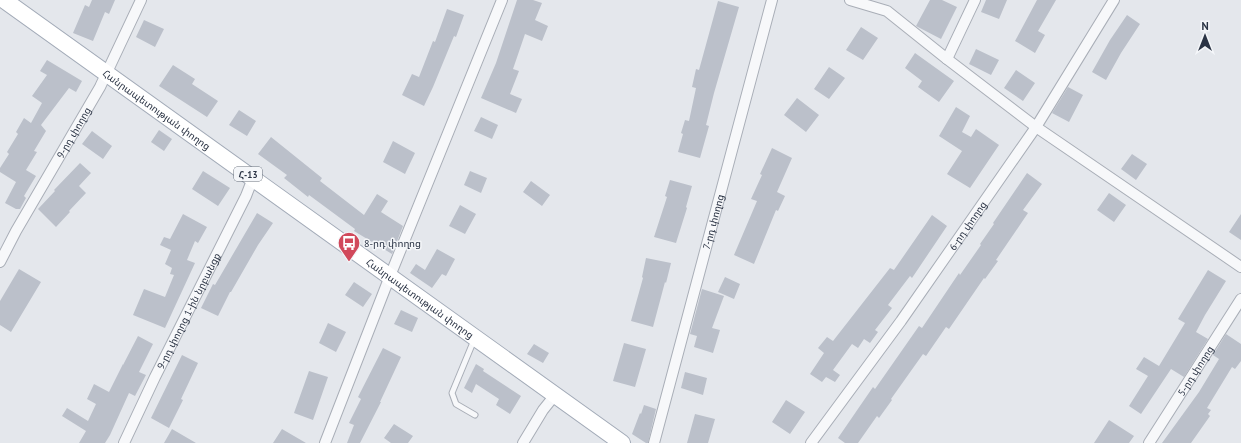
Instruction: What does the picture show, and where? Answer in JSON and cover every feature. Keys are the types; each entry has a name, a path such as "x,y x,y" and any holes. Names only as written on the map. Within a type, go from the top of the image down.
{"main road":[{"name":"Հանրապետության փողոց","path":"4,0 622,443"}],"street":[{"name":"9-րդ փողոց","path":"0,262 16,231 100,87 141,0"},
{"path":"325,443 390,276 502,0"},
{"name":"7-րդ փողոց","path":"654,443 772,0"},
{"path":"850,0 887,11 1036,127 1241,267"},
{"path":"947,59 975,0"},
{"name":"6-րդ փողոց","path":"811,443 901,321 1036,127 1114,0"},
{"name":"9-րդ փողոց 1-ին նրբանցք","path":"124,443 155,377 246,196 253,178"},
{"name":"5-րդ փողոց","path":"1149,443 1241,298"},
{"path":"523,443 543,410 555,395"}],"lane":[{"path":"475,337 452,392 456,404 475,415"}],"building":[{"path":"92,0 115,0 109,14 105,12 93,41 73,33 85,5 89,7"},
{"path":"517,0 533,0 542,3 535,20 548,26 542,41 525,34 513,69 519,71 510,94 522,99 516,113 481,98 496,63"},
{"path":"930,0 942,0 957,7 941,39 916,26"},
{"path":"986,0 1007,0 999,19 981,12"},
{"path":"1037,0 1056,0 1038,31 1045,35 1035,53 1015,41"},
{"path":"718,1 739,7 714,93 706,125 709,126 700,158 678,152 685,120 689,121 696,88 692,87 696,69 699,70"},
{"path":"447,9 464,15 456,37 454,36 424,106 402,95 412,74 419,77 433,41 435,42"},
{"path":"1127,15 1140,24 1106,80 1092,72 1110,40"},
{"path":"144,20 164,29 155,47 136,37"},
{"path":"861,27 878,38 863,60 846,50"},
{"path":"976,49 999,60 991,75 969,64"},
{"path":"915,53 954,81 939,102 918,87 922,81 905,68"},
{"path":"47,60 82,81 76,92 69,88 41,125 46,131 34,151 37,152 26,170 36,176 24,196 26,198 20,209 16,209 5,203 16,182 0,172 0,168 9,154 7,152 18,134 16,132 24,118 31,123 42,103 32,96 47,75 40,71"},
{"path":"173,65 195,79 192,84 218,101 207,117 159,86"},
{"path":"829,67 845,78 829,99 814,89"},
{"path":"1016,70 1035,83 1023,101 1004,88"},
{"path":"1068,87 1083,95 1069,122 1052,113"},
{"path":"797,98 819,115 806,132 784,115"},
{"path":"956,107 970,116 962,132 971,137 976,129 999,145 970,188 947,174 962,151 939,136"},
{"path":"239,110 256,121 247,136 229,125"},
{"path":"481,117 498,125 492,139 474,131"},
{"path":"159,130 172,139 164,151 151,142"},
{"path":"92,131 112,146 103,159 82,144"},
{"path":"271,137 322,178 320,181 364,215 377,194 388,201 381,212 403,226 392,254 354,231 355,229 309,195 308,197 284,178 287,175 258,154"},
{"path":"393,141 415,153 405,174 383,162"},
{"path":"772,148 792,158 777,192 785,196 778,211 776,210 754,264 734,255 757,201 751,199"},
{"path":"1132,154 1147,164 1136,180 1121,169"},
{"path":"80,163 91,173 79,186 86,193 56,227 38,209"},
{"path":"203,171 230,188 218,206 192,189"},
{"path":"470,171 487,178 481,193 464,185"},
{"path":"1027,173 1042,184 1023,210 1028,213 996,260 998,261 985,279 984,278 949,329 946,327 926,356 923,354 879,418 877,416 858,443 845,443 838,438 873,387 875,389 919,326 922,328 959,273 960,275"},
{"path":"670,180 692,186 676,243 654,237 667,197 665,196"},
{"path":"531,181 550,195 542,206 523,192"},
{"path":"1109,193 1126,205 1114,222 1097,210"},
{"path":"460,205 476,214 465,234 449,226"},
{"path":"257,213 273,223 230,292 218,316 201,308 213,284 215,285"},
{"path":"183,214 207,227 198,243 195,241 187,260 195,263 165,328 133,315 144,289 165,297 174,275 170,274 172,268 165,264 171,250 160,245 164,237 170,239"},
{"path":"1241,214 1241,240 1229,232"},
{"path":"932,215 947,226 912,278 910,276 888,305 892,308 875,330 878,332 870,343 864,339 858,348 852,344 833,370 840,375 835,382 826,377 822,382 810,374 824,353 818,348 827,337 833,341 890,268 894,270"},
{"path":"437,249 455,259 446,276 442,274 432,288 410,273 416,264 425,270"},
{"path":"646,258 671,263 653,327 631,321 643,278"},
{"path":"19,269 41,282 11,332 0,325 0,301"},
{"path":"1208,270 1226,281 1196,332 1208,339 1184,377 1171,369 1141,414 1129,406 1148,376 1136,369 1144,357 1159,366 1185,323 1178,319"},
{"path":"725,277 740,284 734,299 718,292"},
{"path":"354,282 372,294 363,307 345,295"},
{"path":"702,289 724,296 712,328 720,330 713,353 694,347 697,336 690,334"},
{"path":"401,310 418,318 412,332 394,324"},
{"path":"328,323 346,332 336,352 319,343"},
{"path":"1226,334 1241,344 1241,361 1235,369 1232,367 1207,408 1211,410 1208,414 1210,416 1191,443 1162,443 1199,392 1219,359 1213,355"},
{"path":"138,336 153,344 139,372 146,375 135,396 129,393 105,443 79,443 86,431 62,416 67,408 88,421 96,404 87,399 94,384 109,392"},
{"path":"624,343 646,349 635,387 613,381"},
{"path":"534,344 549,353 543,363 527,354"},
{"path":"383,348 401,357 381,402 360,443 347,443 354,425 349,423 361,399 358,397"},
{"path":"182,355 198,363 181,399 183,400 169,428 151,418"},
{"path":"476,364 484,369 483,371 521,396 510,414 496,405 499,399 476,384 472,393 464,388"},
{"path":"309,371 328,377 313,420 294,413"},
{"path":"685,372 707,378 703,395 681,388"},
{"path":"786,400 805,412 790,434 772,422"},
{"path":"644,405 656,409 648,443 632,434"},
{"path":"695,414 715,419 708,443 687,443"},
{"path":"1109,420 1134,436 1129,443 1094,443"},
{"path":"394,424 413,436 408,443 391,443 384,438"},
{"path":"172,429 196,443 164,443"},
{"path":"282,429 306,443 273,443"}],"place":[{"name":"8-րդ փողոց","path":"349,262"}]}
